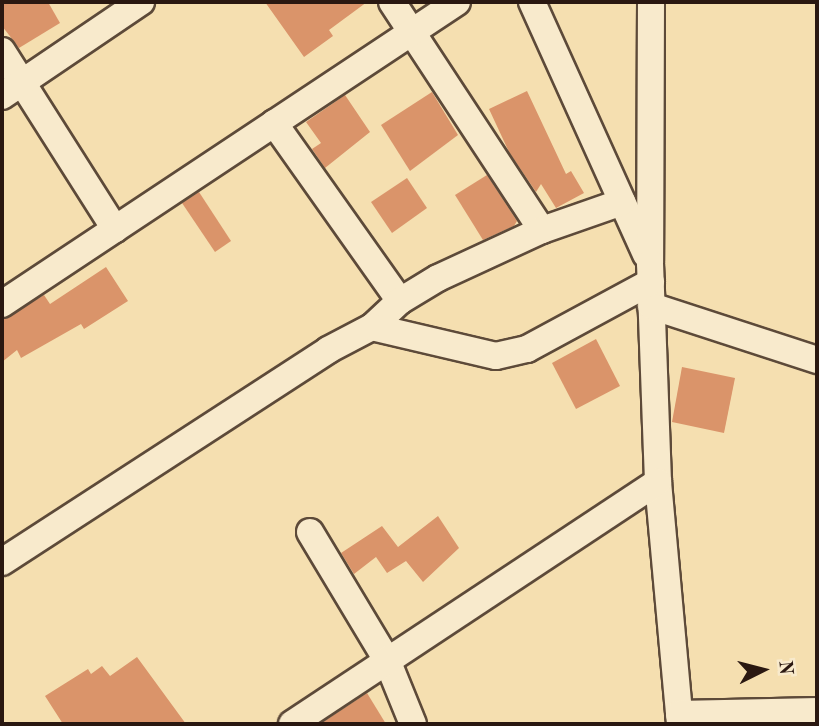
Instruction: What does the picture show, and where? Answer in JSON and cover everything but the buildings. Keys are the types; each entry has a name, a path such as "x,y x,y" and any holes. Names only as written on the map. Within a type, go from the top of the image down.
{"street":[{"path":"12,89 141,2"},
{"path":"392,2 542,230"},
{"path":"2,304 457,2"},
{"path":"532,2 622,202 651,284 817,360"},
{"path":"651,2 651,284 658,482 679,719 817,711"},
{"path":"2,51 12,89 115,229"},
{"path":"274,123 400,302"},
{"path":"2,562 328,350 372,327 400,302 438,278 542,230 622,202"},
{"path":"372,327 496,356 527,349 651,284"},
{"path":"292,724 658,482"},
{"path":"310,531 387,660 413,724"}]}
